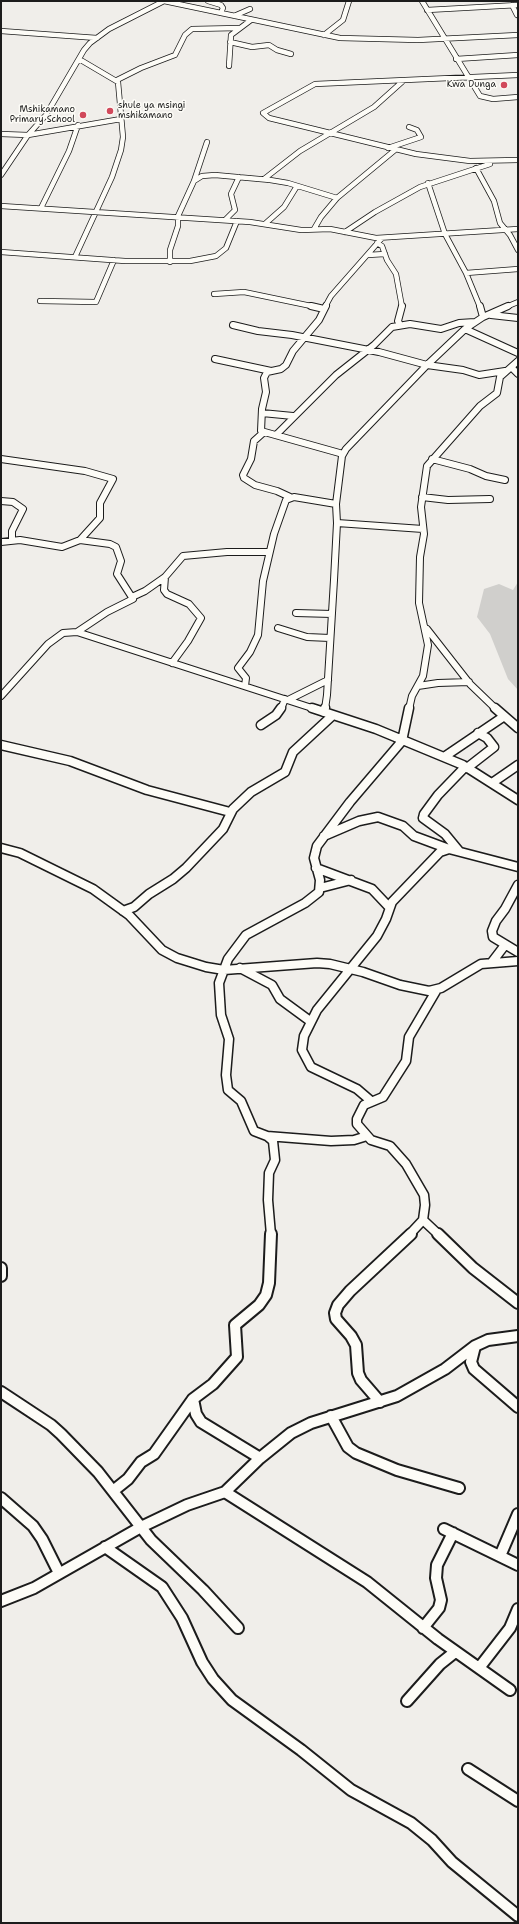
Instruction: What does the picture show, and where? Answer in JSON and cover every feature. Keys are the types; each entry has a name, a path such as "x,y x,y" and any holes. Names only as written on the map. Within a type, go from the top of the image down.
{"street":[{"path":"1,175 28,135 46,115 84,50 110,29 164,1 324,35 382,40 518,35"},
{"path":"208,1 221,5 223,8 221,13"},
{"path":"324,35 343,20 349,1"},
{"path":"422,1 480,96 493,99 518,97"},
{"path":"427,10 501,4 518,5"},
{"path":"511,5 517,15"},
{"path":"234,16 250,9"},
{"path":"229,66 231,34 251,20"},
{"path":"117,80 140,68 165,60 175,55 185,35 192,29 239,28"},
{"path":"1,30 97,38"},
{"path":"230,42 252,47 269,45 277,50 291,54"},
{"path":"456,58 518,55"},
{"path":"75,257 112,177 123,144 117,80 79,59"},
{"path":"518,75 318,84 288,98 263,113 269,118 395,150 444,159 518,160"},
{"path":"264,180 300,151 374,107 403,81"},
{"path":"1,134 28,135 78,125 121,119"},
{"path":"42,208 69,151 78,125"},
{"path":"388,148 421,136 417,130 410,127"},
{"path":"33,130 47,132"},
{"path":"170,262 170,250 178,226 178,216 194,181 207,142"},
{"path":"314,230 321,217 337,198 395,150"},
{"path":"345,232 408,192 428,183 504,161"},
{"path":"476,168 494,202 500,223 518,250"},
{"path":"194,181 207,176 239,177 286,182 337,198"},
{"path":"225,220 235,210 231,194 239,177"},
{"path":"428,183 445,234 466,273 485,316"},
{"path":"266,223 284,207 297,186"},
{"path":"1,206 178,216 266,223 301,230 326,229 371,238 518,229"},
{"path":"1,252 114,260 170,262 202,260 220,253 229,244 237,221"},
{"path":"264,432 261,428 266,392 265,374 284,368 293,351 319,320 333,294 382,238"},
{"path":"377,243 382,246 396,274 402,306 398,322 400,325"},
{"path":"368,255 385,254"},
{"path":"40,301 96,302 114,260"},
{"path":"466,273 518,269"},
{"path":"214,294 244,292 324,309"},
{"path":"324,712 328,680 332,614 337,523 336,504 339,489 340,463 343,454 427,365 465,329 485,316 518,302"},
{"path":"485,316 518,318"},
{"path":"276,435 293,416 336,375 368,350 388,330 400,325 414,325 438,329 459,323 476,322"},
{"path":"233,325 258,331 368,350 427,365 463,370 479,375 505,371 512,368 518,361"},
{"path":"465,329 500,343 518,353"},
{"path":"215,359 271,372"},
{"path":"512,368 518,374"},
{"path":"367,1136 363,1139 342,1142 267,1136 254,1132 241,1101 228,1090 226,1076 229,1033 223,1023 219,998 219,983 232,952 246,935 315,896 320,888 314,852 324,836 350,802 402,741 412,696 423,676 428,645 419,603 420,557 424,534 421,516 422,498 427,466 432,459 450,442 480,406 497,393 498,380 505,371"},
{"path":"262,413 293,416"},
{"path":"336,504 290,497 276,490 255,485 244,478 244,472 251,459 254,441 264,432 343,454"},
{"path":"1,459 85,471 113,479 100,503 100,518 80,540 62,547 12,540 1,542"},
{"path":"432,459 470,469 486,476 505,480"},
{"path":"245,686 246,678 238,668 250,652 259,630 263,581 269,552 286,500 290,497"},
{"path":"422,498 448,500 490,499"},
{"path":"1,501 13,502 23,509 20,518 12,531 12,540"},
{"path":"337,523 423,529"},
{"path":"80,540 110,544 116,547 121,561 117,574 124,587 132,597"},
{"path":"77,632 107,612 132,601 132,597 145,591 165,577 183,556 227,552 269,552"},
{"path":"165,577 164,590 167,594 189,604 201,618 195,630 172,663"},
{"path":"296,613 332,614"},
{"path":"425,626 469,682 503,717 518,728"},
{"path":"278,628 307,637 330,638"},
{"path":"1,696 48,644 63,633 77,632 324,712 402,741 466,767 518,800"},
{"path":"261,725 276,715 286,700 328,680"},
{"path":"418,686 438,682 469,682"},
{"path":"123,911 134,907 149,894 173,879 186,868 223,829 229,819 230,812 251,792 285,772 293,752 312,737 332,715"},
{"path":"444,757 503,717"},
{"path":"459,851 445,834 423,818 424,814 438,795 466,767 494,747 488,738 478,733"},
{"path":"1,745 70,761 147,790 230,812"},
{"path":"492,783 518,765"},
{"path":"324,836 359,821 378,817 403,826 414,836 449,849 518,867"},
{"path":"1,848 20,853 93,889 123,911 167,953 193,963 224,970 317,963 330,964 351,969 410,988 436,991"},
{"path":"371,1101 357,1089 312,1067 302,1050 304,1036 310,1022 332,990 377,936 386,919 389,907 415,876 435,856 449,849"},
{"path":"316,868 351,880 377,892 389,907"},
{"path":"320,888 351,880"},
{"path":"518,885 505,909 496,921 492,931 493,937 518,952"},
{"path":"492,962 505,945"},
{"path":"380,1402 361,1380 358,1373 356,1345 351,1336 336,1319 335,1313 338,1305 350,1291 413,1232 423,1220 425,1205 424,1196 406,1164 390,1146 371,1140 357,1124 357,1119 364,1106 371,1101 383,1097 406,1061 409,1037 436,991 475,967 492,962 518,961"},
{"path":"240,968 272,985 280,999 310,1022"},
{"path":"113,1491 128,1479 141,1462 154,1454 193,1399 213,1384 237,1357 235,1325 239,1320 259,1305 266,1295 269,1283 271,1236 268,1200 269,1179 270,1169 275,1160 273,1141 267,1136"},
{"path":"423,1220 473,1268 518,1303"},
{"path":"1,1268 1,1276"},
{"path":"1,1601 34,1588 141,1527 187,1505 225,1492 260,1458 291,1433 311,1423 331,1416 397,1396 445,1369 475,1346 488,1340 518,1336"},
{"path":"475,1346 471,1362 474,1369 518,1407"},
{"path":"1,1392 51,1425 98,1472 151,1540 203,1590 238,1628"},
{"path":"193,1399 196,1414 201,1422 210,1430 260,1458"},
{"path":"331,1416 348,1447 356,1453 392,1468 459,1488"},
{"path":"225,1492 366,1582 423,1628 510,1690"},
{"path":"1,1498 33,1526 42,1539 59,1573"},
{"path":"500,1556 518,1514"},
{"path":"423,1628 439,1608 441,1600 436,1578 437,1565 449,1531 518,1565"},
{"path":"105,1547 162,1587 182,1618 202,1662 213,1679 232,1700 301,1750 351,1790 411,1823 432,1840 452,1862 518,1916"},
{"path":"479,1668 510,1628 518,1609"},
{"path":"407,1701 440,1664 455,1652"},
{"path":"468,1769 518,1801"}],"shaded area":[{"path":"518,582 518,690 508,679 490,634 477,617 484,589 499,584 513,590"}],"place":[{"name":"Kwa Dunga","path":"504,85"},
{"name":"shule ya msingi mshikamano","path":"110,111"},
{"name":"Mshikamano Primary School","path":"83,115"}]}
